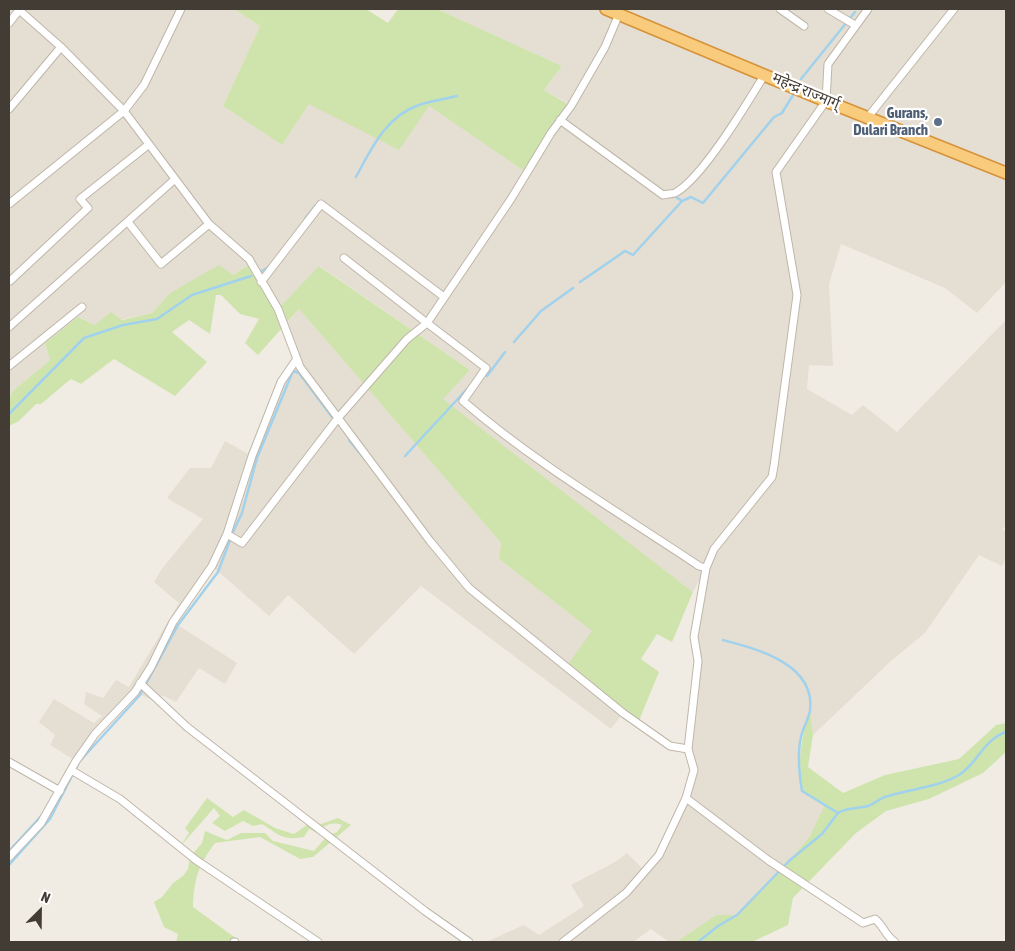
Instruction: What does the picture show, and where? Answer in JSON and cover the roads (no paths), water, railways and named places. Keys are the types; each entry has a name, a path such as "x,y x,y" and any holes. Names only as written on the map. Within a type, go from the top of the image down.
{"highway":[{"name":"महेन्द्र राज्मार्ग्","path":"606,9 766,74 826,101 1006,172"}],"street":[{"path":"9,23 19,9 61,47 124,110 174,180 210,224 249,259 278,309 296,360 430,541 469,588 623,714 670,746 688,749"},
{"path":"9,204 124,110 144,85 181,9"},
{"path":"780,9 804,26"},
{"path":"828,9 855,26"},
{"path":"563,942 626,893 659,855 686,798 694,770 688,749 698,661 694,637 706,568 714,549 772,477 796,295 776,172 826,101 828,64 868,9"},
{"path":"868,117 954,9"},
{"path":"227,534 242,543 338,418 407,339 427,323 512,199 593,69 619,14"},
{"path":"9,109 61,47"},
{"path":"560,120 664,194 674,194 690,182 712,154 766,74"},
{"path":"10,281 88,208 80,199 148,145"},
{"path":"9,328 174,180"},
{"path":"261,282 321,204 444,297"},
{"path":"128,222 161,264 210,224"},
{"path":"344,258 486,368 463,401 509,438 699,566 706,568"},
{"path":"9,366 82,307"},
{"path":"9,857 41,822 71,770 95,734 140,683 173,622 212,566 227,534 256,447 281,382 296,360"},
{"path":"140,683 187,726 425,911 469,942"},
{"path":"9,762 60,791"},
{"path":"71,770 120,799 196,860 318,942"},
{"path":"686,798 768,860 863,923 875,918 883,925 887,938 894,942"}],"waterway":[{"path":"801,79 855,12"},
{"path":"676,197 682,201 691,197 703,203 774,117 782,113 793,95"},
{"path":"356,177 374,145 397,117 419,105 457,96"},
{"path":"580,282 625,251 633,255 682,201"},
{"path":"305,219 315,206"},
{"path":"260,272 270,266"},
{"path":"9,414 84,338 123,325 157,319 192,295 251,276"},
{"path":"514,342 541,311 573,288"},
{"path":"487,376 505,352"},
{"path":"232,534 242,513 257,458 293,371 299,373 332,417"},
{"path":"405,456 467,389"},
{"path":"349,440 364,458"},
{"path":"9,865 50,819 79,762 140,695 178,625 218,572 230,540"},
{"path":"698,942 718,926 737,915 790,860 822,834 838,813 802,791 799,750 810,711 809,695 804,681 794,670 781,661 752,648 723,640"},
{"path":"838,813 868,806 894,794 932,786 959,775 966,770 992,740 1006,732"},
{"path":"9,851 44,813"}],"place":[{"name":"Gurans, Dulari Branch","path":"938,122"}]}
